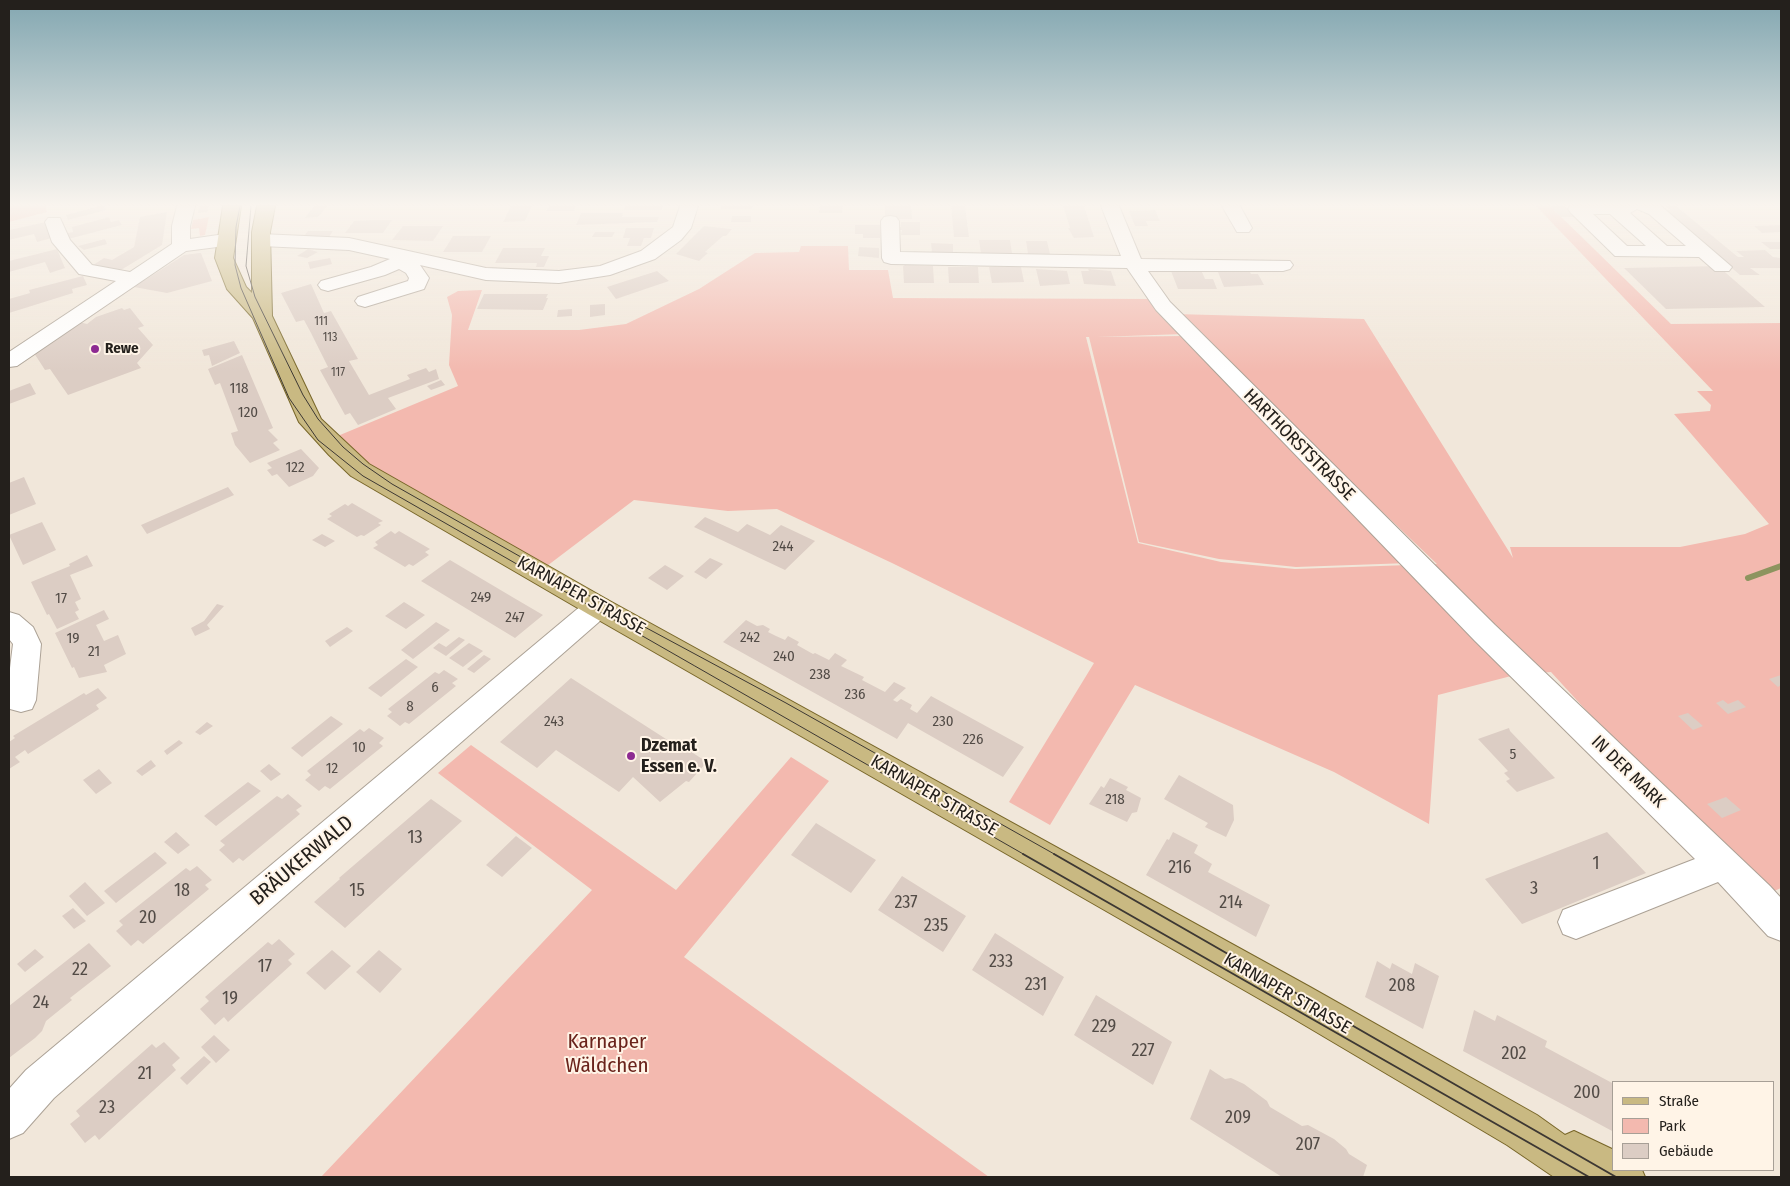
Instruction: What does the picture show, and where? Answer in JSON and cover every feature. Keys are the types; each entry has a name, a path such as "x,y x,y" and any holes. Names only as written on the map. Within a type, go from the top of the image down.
{"main road":[{"path":"225,261 237,289 262,316"},
{"path":"261,261 262,316"},
{"name":"KARNAPER STRASSE","path":"262,316 311,422 347,459 391,489 1297,1000 1522,1130 1590,1177"},
{"name":"KARNAPER STRASSE","path":"1522,1130 1562,1146 1624,1177"}],"street":[{"path":"78,261 86,270 133,278"},
{"path":"9,361 158,261"},
{"path":"328,285 378,271 397,261"},
{"path":"365,301 416,285 419,278 407,261"},
{"path":"421,261 486,274 538,278 582,275 620,266 630,261"},
{"path":"1026,261 1283,265"},
{"path":"1715,261 1722,267"},
{"name":"HARTHORSTSTRASSE","path":"1134,263 1148,288 1190,335 1474,622"},
{"name":"BRÄUKERWALD","path":"11,1113 40,1084 598,607"},
{"name":"IN DER MARK","path":"1474,622 1724,864 1770,893 1781,924"},
{"path":"9,623 23,635 27,644 21,700"},
{"path":"1576,922 1724,864"}],"green space":[{"path":"742,261 849,261 849,270 888,270 893,298 1153,299 1184,334 1096,337 1184,336 1409,563 1296,567 1219,559 1139,542 1089,337 1086,337 1138,543 1221,562 1295,569 1437,564 1175,314 1364,319 1513,558 1510,547 1680,547 1745,534 1769,524 1674,414 1710,411 1711,405 1697,391 1713,391 1589,261 1607,261 1671,324 1781,323 1781,888 1758,898 1551,672 1515,675 1438,695 1429,824 1334,772 1135,685 1050,825 1009,802 1094,663 892,563 777,509 728,511 634,500 539,572 328,440 458,386 449,365 452,315 447,297 458,291 482,290 468,330 579,330 626,324 699,289"},
{"name":"Karnaper Wäldchen","path":"471,745 676,890 791,757 829,781 684,957 989,1177 321,1177 592,890 438,773"}],"building":[{"path":"9,261 62,261 65,268 50,273 45,262 9,272"},
{"path":"99,261 135,261 121,270 93,265"},
{"path":"174,261 204,261 212,281 167,293 134,287"},
{"path":"331,261 332,264 310,269 308,262"},
{"path":"496,261 547,261 544,267 536,267 537,263 495,263"},
{"path":"1724,261 1781,261 1781,268 1750,268 1760,275 1740,275"},
{"path":"903,266 933,266 934,283 904,283"},
{"path":"1718,266 1765,307 1666,309 1624,268"},
{"path":"948,267 978,267 979,283 949,283"},
{"path":"989,267 1021,267 1024,282 992,283"},
{"path":"1036,269 1067,271 1070,284 1040,286"},
{"path":"1088,269 1111,271 1116,286 1084,284 1081,271 1089,271"},
{"path":"657,271 669,281 616,299 607,287"},
{"path":"1171,271 1202,272 1205,279 1213,279 1217,289 1178,289"},
{"path":"1218,272 1250,272 1251,274 1258,274 1264,285 1224,287"},
{"path":"83,276 87,285 72,289 73,293 9,313 9,299 30,293 29,290"},
{"path":"311,284 324,313 331,311 358,359 349,361 369,395 410,379 407,375 426,368 429,372 436,369 439,379 388,398 396,409 358,425 350,413 345,415 320,370 328,367 304,320 296,322 281,293"},
{"path":"484,294 548,294 546,298 548,298 543,310 477,309"},
{"path":"605,304 605,315 590,317 590,305"},
{"name":"Rewe","path":"122,308 124,310 130,308 144,326 138,328 153,345 137,363 141,368 68,395 50,369 45,370 34,353 79,322 87,324 96,317"},
{"path":"572,309 572,316 557,317 558,310"},
{"path":"234,341 240,353 212,366 209,355 204,356 202,350"},
{"path":"242,355 273,428 268,430 278,440 273,443 280,450 250,463 235,445 231,433 238,431 220,383 215,385 208,369"},
{"path":"441,380 445,385 431,390 427,386"},
{"path":"30,383 36,394 9,404 9,391"},
{"path":"301,449 319,468 313,476 289,487 277,474 272,476 267,470 272,468 267,463"},
{"path":"24,477 36,504 9,515 9,483"},
{"path":"228,487 234,495 147,534 141,525"},
{"path":"352,503 383,521 378,523 381,525 364,536 357,537 327,519 332,516 329,514 345,504 348,506"},
{"path":"705,517 738,532 747,524 770,535 781,525 815,541 785,570 694,527"},
{"path":"42,522 56,550 23,565 9,535"},
{"path":"391,531 395,534 399,531 430,549 425,552 429,555 413,566 409,564 405,567 373,548 378,545 375,542"},
{"path":"322,534 335,541 325,547 312,540"},
{"path":"87,555 93,566 70,575 81,599 75,602 79,610 75,612 79,619 57,629 49,614 47,615 31,582 70,566 69,564"},
{"path":"710,558 723,564 706,579 694,572"},
{"path":"450,560 543,615 515,638 421,581"},
{"path":"665,565 684,576 667,590 648,578"},
{"path":"404,602 425,615 406,629 385,616"},
{"path":"217,604 224,606 207,625 210,629 195,636 191,628 204,621"},
{"path":"104,610 109,619 96,625 104,641 118,635 126,654 104,665 107,672 79,678 55,633"},
{"path":"746,620 757,626 763,625 770,629 768,632 785,640 788,636 799,642 797,645 829,660 835,653 847,660 841,666 864,677 862,680 885,692 894,682 906,688 893,700 897,702 901,699 912,705 910,709 917,713 931,696 1024,747 1003,777 908,723 897,739 723,642"},
{"path":"436,622 450,630 413,659 401,650"},
{"path":"347,627 353,631 330,647 325,641"},
{"path":"459,637 465,640 446,656 433,648 439,643 446,647"},
{"path":"469,643 483,651 463,667 449,658"},
{"path":"484,655 491,659 474,673 467,669"},
{"path":"406,659 418,667 381,697 368,688"},
{"path":"444,670 458,679 452,683 456,686 409,724 405,722 400,726 387,716 392,712 388,709 435,672 439,674"},
{"path":"1781,675 1781,685 1778,687 1769,679"},
{"name":"Dzemat Essen e. V.","path":"571,678 680,748 682,746 707,762 689,782 686,781 660,802 633,777 619,792 556,750 537,768 500,742"},
{"path":"98,688 107,698 96,705 99,709 28,754 25,750 15,757 20,762 9,769 9,742 15,738 13,736 84,693 86,695"},
{"path":"1723,700 1728,704 1738,700 1746,707 1728,714 1716,703"},
{"path":"1688,713 1703,726 1693,730 1678,716"},
{"path":"331,716 343,724 302,757 291,748"},
{"path":"207,722 213,726 200,735 195,732"},
{"path":"369,728 384,738 379,743 383,746 330,789 325,786 319,791 305,780 311,775 307,771 360,729 364,732"},
{"path":"1509,728 1555,778 1517,792 1506,781 1510,779 1504,773 1508,771 1478,739"},
{"path":"179,740 183,743 167,755 164,751"},
{"path":"151,760 156,766 142,776 136,771"},
{"path":"269,764 281,774 271,781 260,771"},
{"path":"99,769 112,783 96,794 83,780"},
{"path":"1179,775 1233,805 1234,820 1226,837 1205,827 1208,823 1164,799"},
{"path":"1110,778 1128,787 1126,790 1141,798 1137,812 1132,813 1127,822 1089,804 1101,786 1104,788"},
{"path":"248,782 261,791 216,826 204,816"},
{"path":"288,794 302,806 296,810 300,814 243,861 239,858 233,863 219,850 225,845 220,841 277,796 282,799"},
{"path":"1726,797 1741,810 1722,818 1707,804"},
{"path":"431,799 462,821 345,928 314,902 339,878"},
{"path":"816,823 876,860 851,893 791,855"},
{"path":"176,832 190,845 178,854 164,842"},
{"path":"1173,832 1198,845 1194,853 1212,864 1208,872 1270,905 1256,937 1146,875"},
{"path":"1607,832 1646,873 1522,924 1485,879"},
{"path":"516,836 532,848 502,877 486,865"},
{"path":"155,852 167,863 116,903 104,891"},
{"path":"197,866 212,880 205,885 209,889 143,944 138,940 131,946 116,931 123,925 119,921 186,868 190,871"},
{"path":"902,876 966,916 943,952 878,910"},
{"path":"85,882 105,903 87,916 69,896"},
{"path":"73,908 86,921 74,929 62,916"},
{"path":"995,933 1064,977 1043,1016 972,970"},
{"path":"279,939 295,954 288,960 292,964 228,1022 224,1017 215,1025 200,1009 209,1001 205,997 268,942 272,945"},
{"path":"89,943 111,966 70,998 72,1000 46,1021 42,1031 35,1038 9,1058 9,1006"},
{"path":"35,949 44,957 25,972 17,964"},
{"path":"332,950 351,966 325,990 306,973"},
{"path":"379,950 402,969 380,993 356,972"},
{"path":"1377,961 1390,969 1392,963 1412,974 1415,963 1439,976 1423,1029 1365,997"},
{"path":"1096,995 1172,1042 1153,1085 1074,1035"},
{"path":"1474,1010 1495,1021 1497,1015 1547,1041 1545,1047 1612,1083 1612,1131 1463,1051"},
{"path":"214,1035 230,1050 216,1063 201,1047"},
{"path":"164,1042 180,1058 172,1065 176,1070 99,1140 95,1135 85,1143 70,1124 80,1116 76,1111 152,1044 156,1048"},
{"path":"204,1056 211,1062 187,1085 180,1078"},
{"path":"1210,1069 1225,1079 1231,1078 1244,1084 1267,1101 1270,1107 1302,1126 1308,1125 1334,1139 1349,1154 1367,1165 1363,1177 1282,1177 1190,1119"}],"waterway":[{"path":"1748,578 1781,566"}],"tram line":[{"path":"235,261 241,288 289,398 318,440 363,476 1025,855"},
{"path":"246,261 255,297 303,395 318,419 343,447 363,464 392,484 641,625 786,703 1056,855"},
{"path":"1023,854 1589,1177"},
{"path":"1054,854 1616,1177"}],"place":[{"name":"Rewe","path":"95,349"},
{"name":"Dzemat Essen e. V.","path":"631,756"}]}
